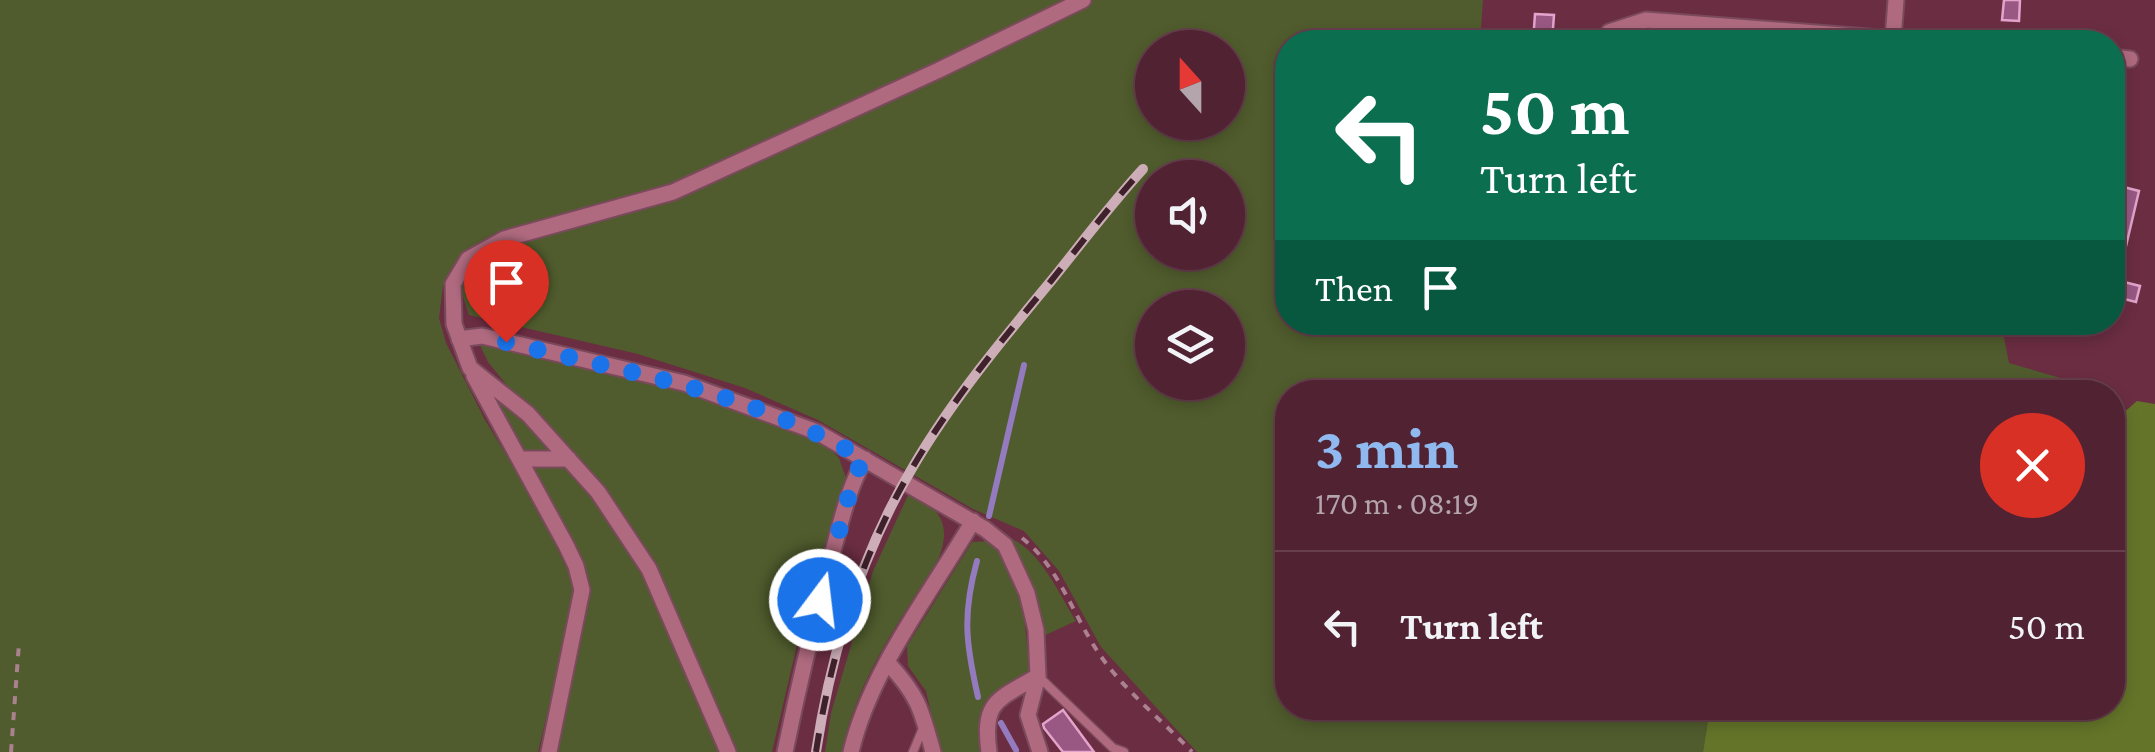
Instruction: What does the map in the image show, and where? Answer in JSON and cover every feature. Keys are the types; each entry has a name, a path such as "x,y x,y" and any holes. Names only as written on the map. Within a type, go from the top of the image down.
{"street":[{"path":"548,752 582,590 576,566 470,368 459,339 451,309 453,284 468,258 504,239 673,192 1083,0"},
{"path":"1894,30 1896,0"},
{"path":"1615,30 1646,20 1776,30"},
{"path":"2125,58 2130,58"},
{"path":"459,339 482,336 684,383 817,432 973,520 1005,545 1027,594 1036,630 1038,676 1028,715 1040,752"},
{"path":"470,368 528,414 598,492 648,569 728,752"},
{"path":"522,460 569,459"},
{"path":"785,752 832,556 854,477 864,459"},
{"path":"851,752 871,695 973,520"},
{"path":"888,664 913,690 932,752"},
{"path":"990,752 987,718 993,706 1038,676"}],"lane":[{"path":"1038,676 1114,748 1124,752"},
{"path":"913,752 925,724"}],"path":[{"path":"1019,536 1041,556 1097,651 1192,752"},
{"path":"11,752 19,642"}],"green space":[{"path":"0,0 1071,0 673,187 475,247 455,263 443,286 439,318 446,343 485,420 537,505 577,590 538,752 0,752"},
{"path":"1093,0 1483,0 1481,30 1275,30 1275,335 2003,335 2009,363 2067,380 1275,380 1275,720 1708,720 1703,752 1197,752 1101,647 1059,571 1024,531 973,509 818,420 745,388 638,354 469,315 460,288 480,257 532,236 672,197"},
{"path":"478,341 633,376 742,410 825,444 839,458 846,478 807,602 772,752 733,752 652,566 488,362"},
{"path":"493,391 593,495 644,571 724,752 553,752 586,589"},
{"path":"2137,401 2155,404 2155,752 1703,752 1708,720 2125,720 2125,412"},
{"path":"910,491 941,520 942,548 869,676 842,752 825,752 831,713 873,571"},
{"path":"1010,538 1040,563 1076,621 1041,637 1028,578"},
{"path":"988,541 1004,555 1022,597 1030,673 998,695 984,752 940,752 926,691 908,666 907,646 972,542"}],"building":[{"path":"2004,0 2020,0 2019,21 2002,20"},
{"path":"1535,14 1554,15 1553,30 1534,30"},
{"path":"2125,187 2139,191 2125,246"},
{"path":"2125,282 2140,286 2136,302 2125,299"},
{"path":"1063,710 1094,752 1063,752 1044,728 1043,724"}],"waterway":[{"path":"989,516 1024,365"},
{"path":"977,561 967,629 978,697"},
{"path":"1001,723 1016,750"}],"railway":[{"path":"816,752 830,677 851,604 895,498 979,370 1135,178"}],"route":[{"path":"506,342 684,383 817,432 864,459 854,477 820,600"}]}
